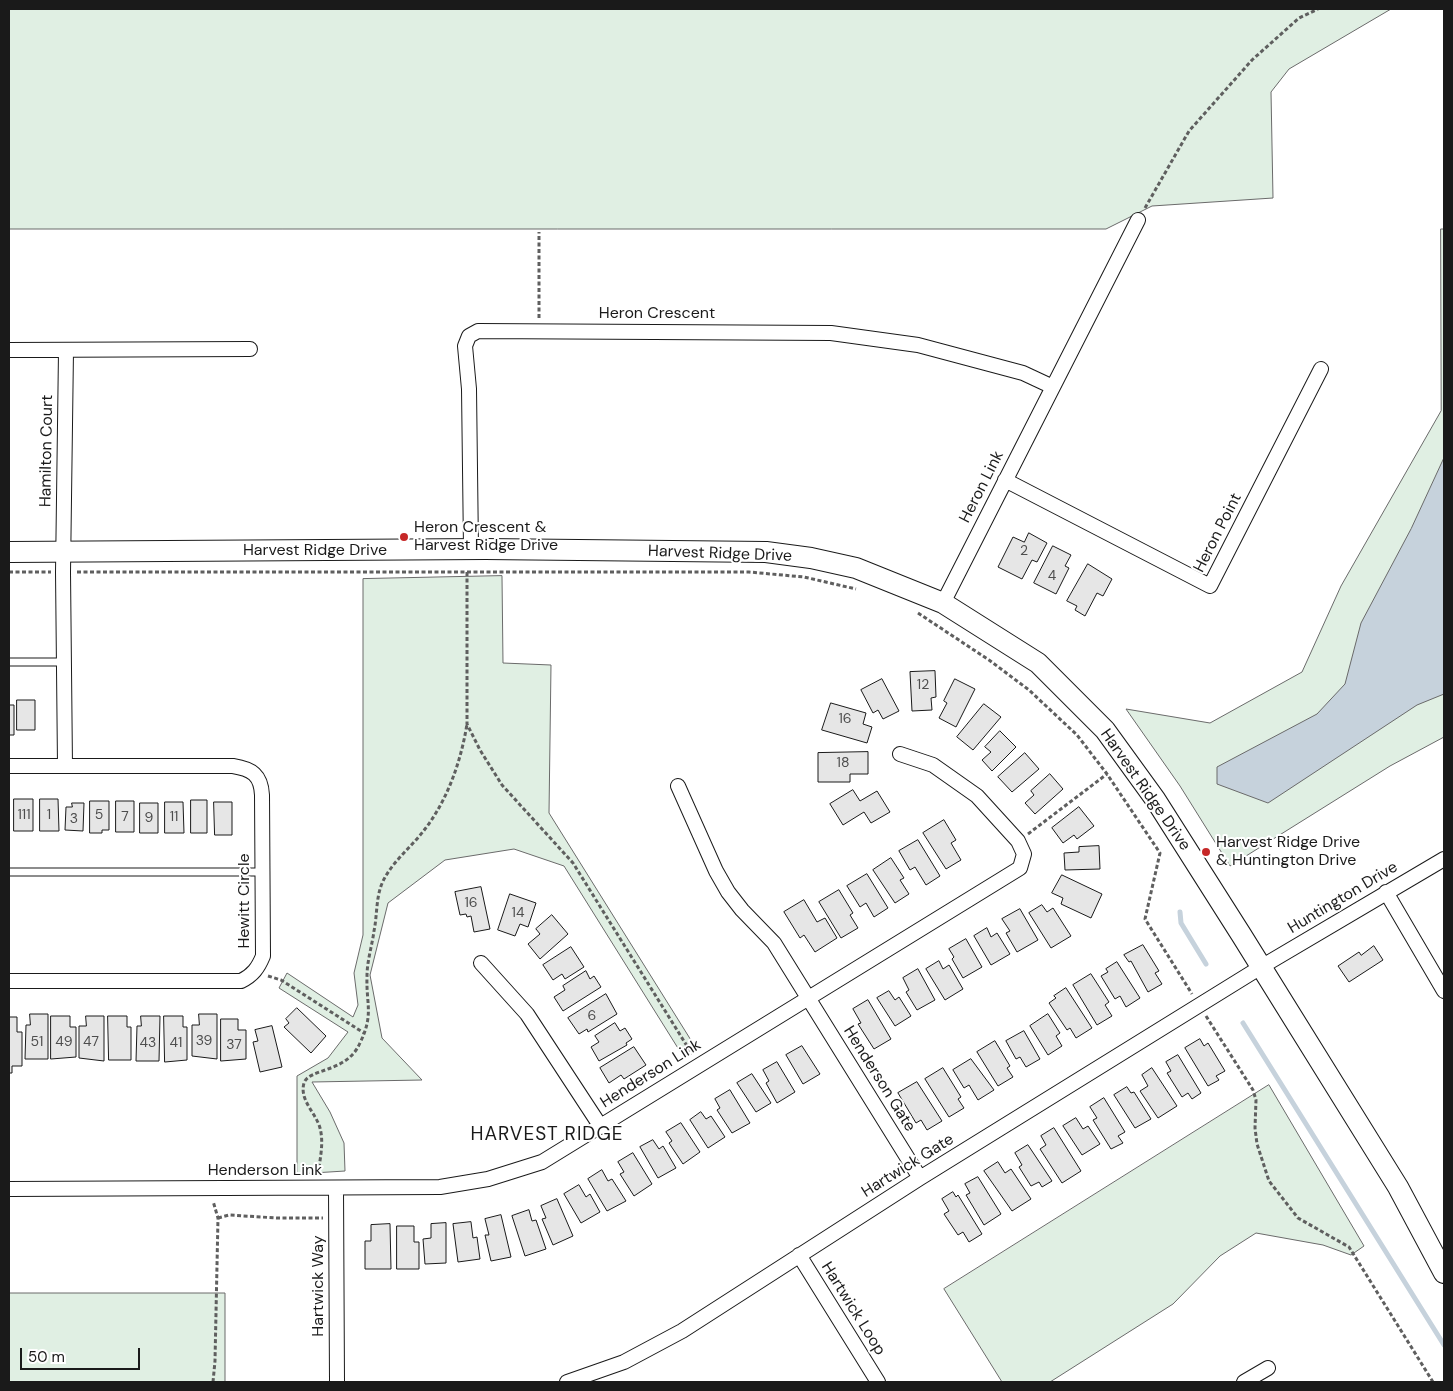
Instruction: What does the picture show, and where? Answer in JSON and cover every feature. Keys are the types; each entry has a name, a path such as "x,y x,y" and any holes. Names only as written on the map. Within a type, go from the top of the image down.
{"street":[{"name":"Heron Link","path":"942,604 1138,220"},
{"name":"Heron Crescent","path":"471,549 469,389 464,346 469,336 478,331 831,333 918,345 1023,373 1053,387"},
{"path":"9,350 250,349"},
{"name":"Hamilton Court","path":"63,562 66,351"},
{"name":"Heron Point","path":"1005,480 1210,586 1321,369"},
{"name":"Harvest Ridge Drive","path":"9,552 63,562 471,549 766,552 811,558 856,568 942,604 1038,663 1105,730 1155,799 1261,967 1398,1188 1444,1273"},
{"path":"63,562 65,766"},
{"path":"900,754 933,765 977,796 1018,841"},
{"name":"Hewitt Circle","path":"9,766 246,768 257,774 262,784 263,956 255,971 241,981 9,982"},
{"name":"Henderson Gate","path":"678,786 716,872 728,892 742,910 774,943 920,1178"},
{"name":"Henderson Link","path":"9,1189 336,1189 440,1187 488,1179 542,1162 1020,868 1024,854 1018,841"},
{"name":"Huntington Drive","path":"1261,967 1444,859"},
{"path":"1386,892 1444,990"},
{"path":"481,963 527,1014 601,1127"},
{"name":"Hartwick Gate","path":"567,1382 624,1362 653,1347 920,1178 1261,967"},
{"name":"Harvest Ridge Drive","path":"1398,1188 1444,1246"},
{"name":"Hartwick Way","path":"336,1189 336,1382"},
{"name":"Hartwick Loop","path":"799,1255 878,1382"},
{"path":"1244,1382 1268,1368"}],"lane":[{"path":"9,662 65,662"},
{"path":"9,872 262,872"}],"path":[{"path":"1138,220 1189,131 1252,60 1299,18 1318,9"},
{"path":"539,232 539,331"},
{"path":"9,572 63,562 467,572 749,572 804,577 859,589"},
{"path":"318,1174 322,1146 321,1130 304,1096 304,1083 310,1075 336,1067 350,1059 358,1048 369,1016 367,974 381,886 391,869 425,829 439,808 454,773 467,724 467,572"},
{"path":"909,607 948,635 989,660 1029,690 1077,735 1107,774 1160,853 1145,919 1253,1090 1256,1100 1254,1128 1257,1144 1269,1180 1298,1218 1350,1247 1433,1382"},
{"path":"467,724 480,750 502,785 573,863 699,1065"},
{"path":"1018,841 1107,774"},
{"path":"255,971 281,980 364,1032"},
{"path":"208,1188 218,1218 213,1382"},
{"path":"218,1218 230,1215 323,1218"}],"green space":[{"path":"9,9 1391,9 1289,69 1271,92 1273,198 1152,206 1106,229 9,229"},
{"path":"1441,229 1444,229 1444,737 1390,766 1230,866 1180,786 1126,709 1210,723 1302,672 1341,586 1441,411"},
{"path":"502,576 503,663 551,665 549,813 694,1045 681,1053 564,866 514,849 445,860 388,903 370,975 382,1038 422,1080 312,1082 330,1112 344,1143 345,1171 297,1174 297,1076 328,1058 348,1032 279,988 287,973 353,1017 358,1005 354,973 363,935 363,579"},
{"path":"1269,1085 1364,1246 1351,1255 1323,1245 1256,1233 1220,1256 1173,1304 1050,1382 1002,1382 944,1289"},
{"path":"9,1293 225,1293 225,1382 9,1382"}],"shaded area":[{"path":"1444,458 1444,694 1417,705 1268,803 1217,784 1217,767 1317,714 1345,684 1361,623 1411,529"}],"building":[{"path":"1029,533 1047,543 1037,562 1032,560 1022,579 998,567 1013,537 1024,542"},
{"path":"1053,546 1071,555 1065,566 1069,568 1056,594 1034,583"},
{"path":"1088,564 1112,579 1103,596 1097,593 1085,616 1075,610 1077,606 1067,601"},
{"path":"935,671 936,697 931,698 932,710 912,711 910,672"},
{"path":"882,679 899,711 883,719 878,710 873,713 861,690"},
{"path":"955,679 975,689 956,727 939,718 947,703 944,701"},
{"path":"17,700 35,700 35,730 17,730"},
{"path":"831,703 866,713 863,724 872,727 867,743 822,730"},
{"path":"984,704 1001,717 973,750 957,737"},
{"path":"9,705 14,705 14,735 9,735"},
{"path":"1000,731 1016,747 992,771 982,760 991,752 985,747"},
{"path":"868,752 868,774 850,774 850,782 818,782 818,753"},
{"path":"1025,753 1039,769 1012,792 998,777"},
{"path":"1050,774 1063,789 1035,814 1025,803 1034,795 1031,791"},
{"path":"853,790 860,801 877,791 890,812 871,823 864,812 843,825 830,804"},
{"path":"14,799 33,799 33,831 14,831"},
{"path":"40,799 58,799 59,831 40,831"},
{"path":"191,800 207,800 207,833 191,833"},
{"path":"90,801 109,801 109,830 102,830 102,833 90,833"},
{"path":"116,801 134,801 134,832 116,832"},
{"path":"165,802 183,802 184,833 165,833"},
{"path":"214,802 232,802 232,835 215,835"},
{"path":"72,803 84,803 83,831 65,830 66,807 72,807"},
{"path":"140,803 158,803 158,833 140,833"},
{"path":"1079,807 1094,826 1077,839 1074,835 1063,843 1052,828"},
{"path":"944,820 956,840 951,843 961,860 946,869 923,833"},
{"path":"918,840 940,876 926,885 915,867 910,870 899,851"},
{"path":"1099,846 1100,869 1065,870 1064,853 1079,852 1079,847"},
{"path":"891,858 904,878 900,880 909,894 895,903 873,870"},
{"path":"867,874 888,908 874,917 866,903 860,907 847,886"},
{"path":"1062,875 1102,894 1091,918 1061,904 1063,898 1052,893"},
{"path":"481,887 490,929 474,932 471,916 467,917 466,914 460,915 455,892"},
{"path":"839,890 853,913 850,915 858,928 841,938 819,902"},
{"path":"510,894 536,903 528,927 520,924 515,936 498,930"},
{"path":"804,900 817,922 825,918 837,938 815,952 804,935 800,938 784,912"},
{"path":"1042,905 1047,912 1053,908 1071,936 1051,948 1029,913"},
{"path":"1020,909 1038,940 1017,952 1006,933 1010,931 1002,919"},
{"path":"552,915 568,934 540,959 528,944 540,934 536,929"},
{"path":"987,928 991,937 997,933 1010,954 991,965 974,936"},
{"path":"966,939 982,967 963,978 952,959 954,957 949,949"},
{"path":"1143,945 1159,971 1155,973 1162,984 1148,992 1131,961 1129,962 1124,955"},
{"path":"1374,946 1383,960 1349,982 1338,966 1359,952 1361,955"},
{"path":"571,947 584,967 565,979 562,974 553,980 543,965"},
{"path":"939,961 943,969 949,965 963,989 945,1000 926,969"},
{"path":"1117,962 1140,998 1126,1007 1120,996 1115,999 1101,976 1108,972 1106,969"},
{"path":"918,969 935,1000 917,1010 906,992 909,990 903,978"},
{"path":"586,971 590,979 594,976 601,987 563,1011 554,997 565,990 563,986"},
{"path":"1091,974 1109,1002 1105,1005 1112,1016 1097,1025 1073,985"},
{"path":"1066,988 1092,1028 1076,1038 1070,1028 1067,1030 1049,1003 1056,998 1054,996"},
{"path":"889,991 895,1000 899,997 911,1016 895,1026 877,998"},
{"path":"606,994 617,1014 588,1032 587,1029 579,1034 568,1018"},
{"path":"868,1000 891,1039 874,1049 858,1024 861,1023 853,1009"},
{"path":"297,1008 326,1036 311,1053 284,1027 289,1023 286,1019"},
{"path":"30,1014 48,1014 48,1059 25,1059 26,1025 30,1025"},
{"path":"199,1014 217,1014 217,1059 192,1056 192,1025 199,1025"},
{"path":"1048,1014 1060,1033 1056,1036 1062,1046 1048,1055 1030,1026"},
{"path":"51,1016 70,1016 70,1027 76,1027 76,1057 51,1059"},
{"path":"86,1016 104,1016 104,1061 79,1058 79,1026 86,1026"},
{"path":"108,1016 127,1016 127,1027 131,1027 131,1060 109,1060"},
{"path":"141,1016 160,1016 159,1061 136,1061 137,1026 141,1026"},
{"path":"164,1016 183,1016 183,1027 187,1027 187,1060 165,1062"},
{"path":"9,1017 17,1017 17,1032 22,1032 22,1066 12,1066 12,1073 9,1073"},
{"path":"221,1019 238,1019 238,1030 246,1030 246,1059 221,1061"},
{"path":"615,1023 620,1031 625,1028 632,1039 626,1043 627,1045 599,1061 591,1047 599,1042 595,1036"},
{"path":"272,1026 282,1067 260,1072 253,1042 258,1041 255,1030"},
{"path":"1024,1031 1040,1059 1026,1067 1020,1057 1016,1059 1006,1041"},
{"path":"1200,1039 1204,1046 1208,1043 1225,1071 1216,1076 1219,1080 1208,1086 1185,1048"},
{"path":"995,1041 1010,1066 1007,1068 1013,1077 998,1086 977,1052"},
{"path":"802,1046 820,1074 803,1084 786,1055"},
{"path":"634,1047 646,1065 624,1079 621,1075 609,1083 600,1068"},
{"path":"1178,1055 1201,1093 1192,1099 1188,1093 1182,1097 1167,1073 1171,1071 1166,1062"},
{"path":"971,1059 994,1090 978,1100 969,1085 964,1088 953,1070"},
{"path":"777,1062 795,1092 777,1103 766,1083 769,1081 763,1070"},
{"path":"943,1068 961,1097 958,1099 964,1108 949,1117 925,1079"},
{"path":"1152,1068 1177,1106 1158,1118 1140,1091 1148,1086 1142,1075"},
{"path":"752,1074 771,1103 756,1112 737,1083"},
{"path":"917,1082 942,1121 927,1130 921,1120 916,1123 898,1093"},
{"path":"1127,1087 1131,1093 1134,1092 1151,1119 1135,1128 1114,1095"},
{"path":"730,1090 750,1123 732,1133 717,1110 720,1108 715,1099"},
{"path":"1104,1098 1125,1132 1118,1136 1123,1143 1111,1149 1093,1120 1097,1118 1090,1107"},
{"path":"701,1112 706,1119 711,1116 725,1137 708,1148 690,1120"},
{"path":"1076,1118 1083,1129 1088,1126 1100,1144 1082,1155 1063,1126"},
{"path":"681,1123 700,1152 683,1164 669,1143 672,1141 666,1132"},
{"path":"1054,1128 1081,1171 1062,1183 1040,1149 1046,1145 1041,1136"},
{"path":"653,1140 659,1149 663,1146 676,1168 658,1178 640,1147"},
{"path":"1028,1145 1052,1181 1042,1187 1039,1182 1031,1186 1019,1167 1022,1165 1015,1153"},
{"path":"633,1153 652,1184 634,1196 620,1174 624,1172 618,1162"},
{"path":"998,1162 1005,1173 1011,1169 1031,1199 1012,1211 984,1171"},
{"path":"602,1170 608,1181 612,1179 626,1201 607,1211 588,1179"},
{"path":"978,1177 1001,1214 984,1225 966,1195 970,1193 965,1184"},
{"path":"579,1185 586,1197 590,1194 600,1212 581,1223 564,1194"},
{"path":"953,1192 956,1197 958,1195 982,1234 969,1242 963,1232 958,1235 944,1214 949,1211 942,1199"},
{"path":"557,1199 573,1236 553,1245 542,1219 546,1218 541,1206"},
{"path":"529,1210 532,1221 536,1220 546,1249 525,1256 512,1216"},
{"path":"501,1215 511,1257 491,1261 485,1235 489,1235 485,1219"},
{"path":"471,1222 473,1238 477,1237 480,1259 458,1262 453,1224"},
{"path":"446,1223 446,1263 425,1264 423,1239 431,1238 431,1224"},
{"path":"390,1224 391,1269 365,1269 365,1241 371,1241 371,1225"},
{"path":"397,1226 414,1226 414,1242 419,1242 419,1269 397,1269"}],"waterway":[{"path":"1180,912 1181,923 1206,964"},
{"path":"1243,1023 1444,1345"}],"place":[{"name":"Heron Crescent & Harvest Ridge Drive","path":"404,537"},
{"name":"Harvest Ridge Drive & Huntington Drive","path":"1206,852"}],"district":[{"name":"HARVEST RIDGE","path":"547,1135"}]}
